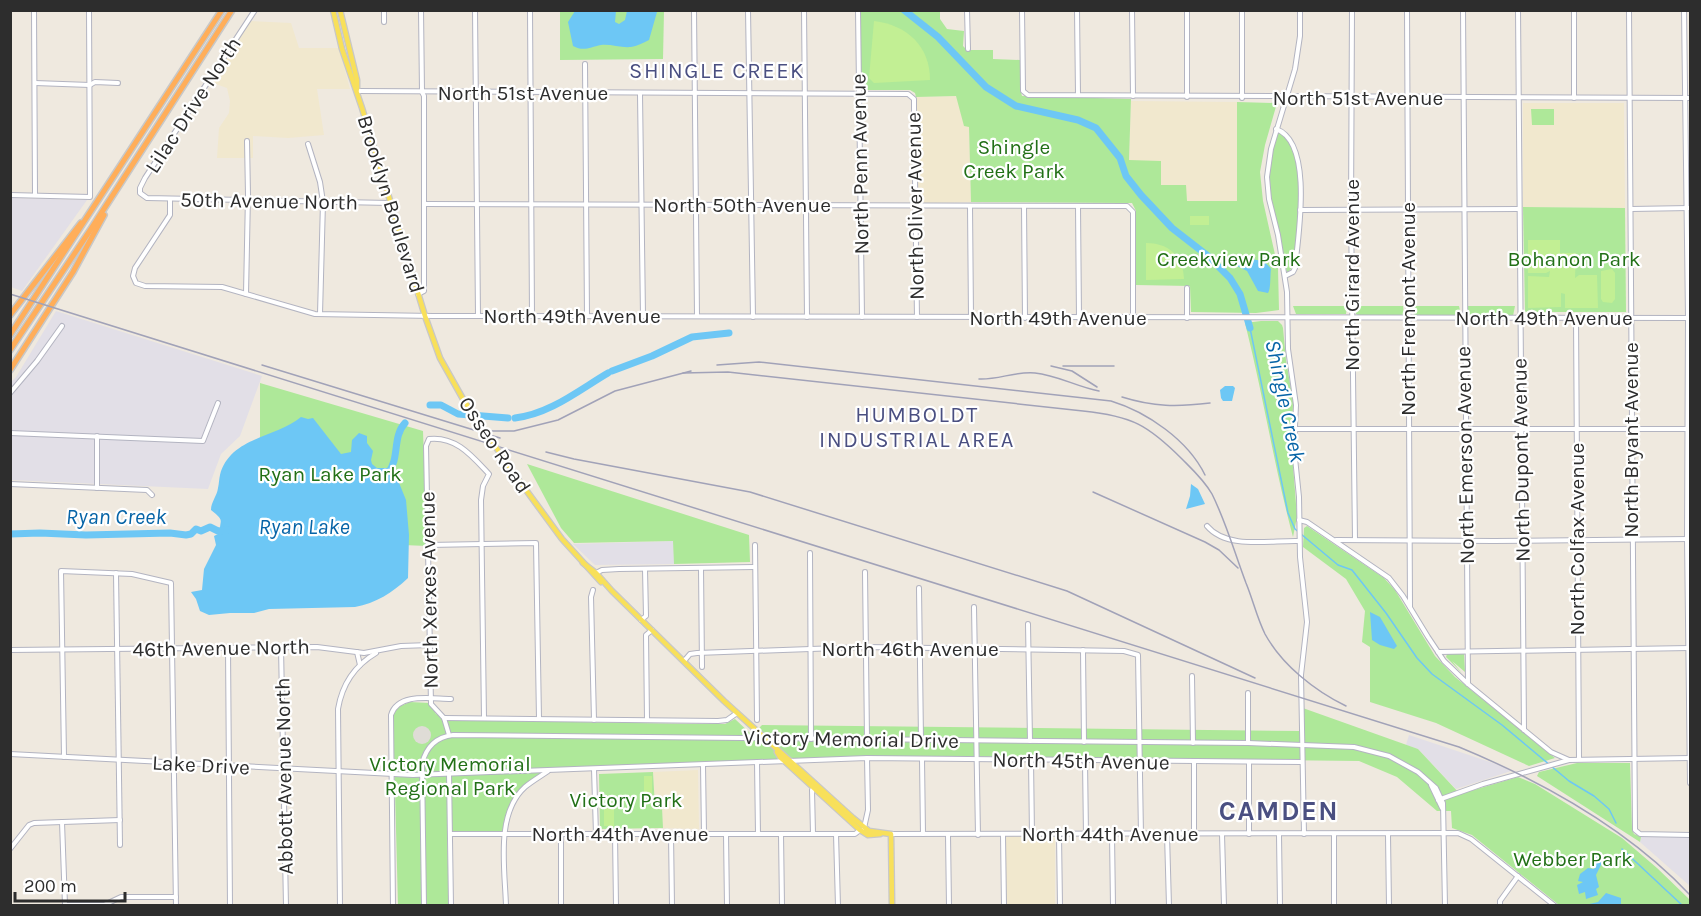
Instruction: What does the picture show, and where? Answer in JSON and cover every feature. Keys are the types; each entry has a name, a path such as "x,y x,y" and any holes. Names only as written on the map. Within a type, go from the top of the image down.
{"highway":[{"path":"10,350 232,10"},
{"path":"10,335 221,11"},
{"path":"10,370 73,273 120,184"},
{"path":"10,315 75,228 86,218"}],"main road":[{"name":"Brooklyn Boulevard","path":"333,10 342,49 425,316"},
{"name":"Brooklyn Boulevard","path":"340,10 357,80 357,92"},
{"name":"Osseo Road","path":"425,316 440,358 463,399 556,531 606,588 612,591"},
{"name":"Osseo Road","path":"583,563 596,573 641,620 814,788 862,829"},
{"name":"Osseo Road","path":"788,761 862,829"},
{"path":"862,829 872,836 891,834 892,906"}],"street":[{"path":"34,10 35,195"},
{"path":"10,195 90,197 89,10"},
{"name":"Lilac Drive North","path":"147,198 143,196 140,188 145,178 255,10"},
{"path":"384,10 384,22"},
{"path":"418,294 424,291 425,204 421,10"},
{"path":"475,10 478,316"},
{"path":"530,10 532,316"},
{"path":"694,10 697,316"},
{"path":"748,10 753,317"},
{"path":"804,10 807,316"},
{"name":"North Penn Avenue","path":"858,10 862,317"},
{"path":"967,10 968,49"},
{"name":"North 51st Avenue","path":"1022,10 1023,91 1025,94 1242,98 1688,98"},
{"path":"1077,10 1078,95"},
{"path":"1132,10 1132,96"},
{"path":"1186,10 1187,97"},
{"path":"1242,10 1242,98"},
{"path":"1300,10 1298,53 1276,129 1268,165 1267,189 1285,276 1288,349 1296,405 1294,448 1299,540 1307,621 1300,675 1304,834"},
{"name":"North Girard Avenue","path":"1352,10 1351,210 1355,540"},
{"name":"North Fremont Avenue","path":"1407,10 1410,607"},
{"name":"North Emerson Avenue","path":"1463,10 1468,684"},
{"name":"North Dupont Avenue","path":"1518,10 1524,730"},
{"path":"1574,10 1574,98"},
{"name":"North Bryant Avenue","path":"1629,10 1634,759 1637,833 1690,835"},
{"path":"1684,10 1689,208 1690,783"},
{"path":"585,64 587,316"},
{"path":"35,83 90,85 95,82 118,83"},
{"name":"North 51st Avenue","path":"357,92 908,94 912,96"},
{"path":"640,94 643,316"},
{"name":"North Oliver Avenue","path":"912,96 914,106 916,317"},
{"path":"1276,129 1287,137 1297,153 1300,210 1295,268 1293,273 1285,276"},
{"path":"246,294 248,141"},
{"path":"308,144 320,182 323,202 320,314"},
{"name":"50th Avenue North","path":"147,198 390,203"},
{"name":"North 49th Avenue","path":"170,199 170,215 135,268 136,283 145,286 222,287 320,314 1025,318 1689,318"},
{"name":"North 50th Avenue","path":"425,204 1127,206 1131,209 1133,318"},
{"path":"969,206 971,317"},
{"path":"1024,206 1025,318"},
{"path":"1078,206 1079,318"},
{"path":"1631,208 1689,208"},
{"path":"1300,210 1519,210"},
{"path":"1187,288 1188,318"},
{"name":"North Colfax Avenue","path":"1576,318 1579,759"},
{"path":"10,393 38,361 62,326"},
{"path":"10,433 203,441 218,402"},
{"path":"1295,429 1689,429"},
{"path":"97,436 97,488"},
{"name":"North Xerxes Avenue","path":"449,735 444,717 433,706 431,699 426,446 429,439 449,442 465,449 489,474 481,493 482,545"},
{"path":"10,484 147,490 152,495"},
{"path":"1299,520 1307,522 1336,540 1389,578 1451,668 1551,752 1569,760"},
{"path":"1207,526 1212,531 1235,541 1299,540"},
{"path":"1336,540 1689,539"},
{"path":"429,545 536,543 539,719"},
{"path":"482,545 484,718"},
{"path":"755,545 757,720"},
{"path":"810,553 811,739"},
{"path":"596,573 602,570 645,568 755,567"},
{"path":"641,620 646,616 645,568"},
{"path":"701,568 702,666"},
{"path":"64,757 61,571 143,575 171,583 176,906"},
{"path":"865,572 867,739"},
{"path":"116,573 120,845"},
{"path":"919,588 921,740"},
{"path":"593,590 591,597 594,720"},
{"path":"974,607 978,835"},
{"path":"1028,624 1030,741"},
{"path":"647,720 646,635 652,630"},
{"name":"46th Avenue North","path":"10,650 328,647 357,652 430,645"},
{"name":"Abbott Avenue North","path":"282,647 285,906"},
{"path":"228,648 230,906"},
{"path":"1438,652 1690,648"},
{"name":"North 46th Avenue","path":"684,661 693,653 702,652 811,649 1124,651 1138,655 1139,742"},
{"path":"1083,650 1084,742"},
{"path":"340,906 338,709 344,689 360,665 379,651"},
{"path":"357,652 360,665"},
{"path":"1192,676 1193,743"},
{"path":"1248,693 1248,743"},
{"path":"393,906 391,720 393,710 405,700 451,699"},
{"name":"Victory Memorial Drive","path":"444,717 718,721 727,720 737,713"},
{"path":"424,906 421,774 423,757 437,740 449,735"},
{"name":"Victory Memorial Drive","path":"449,735 1248,743 1354,747 1379,752 1409,766 1436,788 1444,813 1445,832"},
{"path":"1139,742 1141,835"},
{"name":"Lake Drive","path":"10,754 392,774"},
{"path":"1440,799 1483,784 1569,760 1690,758"},
{"path":"862,829 868,810 867,759"},
{"name":"North 45th Avenue","path":"392,774 867,759 1302,762"},
{"path":"922,759 923,834"},
{"path":"1031,760 1032,835"},
{"path":"1085,760 1086,835"},
{"path":"758,762 759,834"},
{"path":"1194,762 1194,834"},
{"path":"1249,762 1249,834"},
{"path":"703,765 704,834"},
{"path":"594,769 596,834"},
{"path":"506,906 506,821 524,787 549,770"},
{"path":"449,773 452,906"},
{"path":"813,834 812,790 814,788"},
{"path":"10,849 29,825 34,823 120,820"},
{"path":"62,822 65,905 104,905 121,897 176,897"},
{"name":"North 44th Avenue","path":"450,834 855,834 862,829"},
{"path":"1445,832 1445,906"},
{"name":"North 44th Avenue","path":"891,834 1388,835 1445,832 1458,833 1472,839 1518,876"},
{"path":"561,834 561,906"},
{"path":"615,834 616,906"},
{"path":"671,834 672,906"},
{"path":"726,834 727,906"},
{"path":"781,834 782,906"},
{"path":"836,834 838,906"},
{"path":"1167,834 1168,906"},
{"path":"1222,834 1224,906"},
{"path":"948,835 949,906"},
{"path":"1003,835 1004,906"},
{"path":"1059,835 1059,906"},
{"path":"1112,835 1113,906"},
{"path":"1279,835 1280,906"},
{"path":"1334,835 1334,906"},
{"path":"1388,835 1389,906"},
{"path":"1500,906 1500,901 1518,876 1555,906"}],"shaded area":[{"path":"251,21 291,23 299,48 339,48 350,89 317,89 324,135 288,138 253,136 253,158 217,158 219,128 229,113 230,101 227,88 210,82"},
{"path":"956,96 969,126 971,202 920,203 917,199 916,97"},
{"path":"1131,101 1237,102 1237,201 1187,201 1161,185 1129,160"},
{"path":"1523,103 1624,103 1625,208 1523,207"},
{"path":"11,198 87,200 22,291 11,287"},
{"path":"56,311 262,376 240,436 221,454 208,489 11,480 10,383 16,377"},
{"path":"674,541 674,564 595,565 573,544"},
{"path":"418,726 426,726 431,731 429,742 418,744 413,739 413,731"},
{"path":"1409,735 1511,771 1456,789 1418,749 1406,745"},
{"path":"698,770 699,829 663,828 662,807 655,807 653,772"},
{"path":"1052,836 1055,838 1055,905 1005,905 1005,837"},
{"path":"1641,837 1690,837 1690,886 1640,842"}],"green space":[{"path":"560,11 664,11 663,59 560,60"},
{"path":"861,11 940,11 940,19 947,29 964,31 963,46 967,50 993,50 993,59 1020,60 1022,96 1131,99 1129,160 1161,161 1161,185 1186,185 1187,201 1237,201 1237,102 1277,103 1260,172 1263,201 1278,268 1279,310 1256,313 1191,312 1190,286 1136,285 1136,211 1132,203 971,202 969,127 964,126 956,96 916,97 915,93 910,90 861,90"},
{"path":"874,21 897,27 914,39 926,57 930,80 874,83 869,78"},
{"path":"1531,109 1554,109 1554,125 1532,125"},
{"path":"1277,133 1281,133 1293,148 1298,174 1299,206 1294,266 1287,273 1270,187 1272,152"},
{"name":"Bohanon Park","path":"1523,207 1625,208 1626,312 1525,312"},
{"path":"1190,216 1209,216 1209,225 1190,225"},
{"path":"1528,240 1560,240 1560,253 1576,253 1575,278 1579,275 1597,275 1598,308 1565,308 1565,294 1561,293 1561,307 1528,308 1528,276 1549,277 1550,271 1528,273"},
{"path":"1146,243 1162,245 1173,252 1181,264 1184,279 1146,280"},
{"path":"1612,269 1615,273 1615,299 1612,303 1603,302 1601,299 1601,271"},
{"path":"1293,306 1347,306 1346,314 1296,314"},
{"path":"1356,306 1403,306 1404,315 1358,315"},
{"path":"1412,306 1459,306 1461,315 1414,315"},
{"path":"1468,306 1515,306 1513,316 1468,315"},
{"path":"1278,321 1283,328 1293,401 1292,452 1297,517 1293,537 1245,323"},
{"name":"Ryan Lake Park","path":"260,383 423,431 427,546 260,539"},
{"path":"527,464 749,535 750,562 674,564 673,541 574,543 561,528"},
{"path":"1307,526 1384,578 1395,590 1435,656 1455,677 1555,758 1529,766 1436,723 1370,702 1370,647 1362,642 1365,611 1346,579 1303,547 1304,528"},
{"path":"1447,654 1464,654 1465,672 1452,661 1462,673 1446,657"},
{"name":"Victory Memorial Regional Park","path":"410,702 429,703 436,714 453,720 725,724 735,719 752,735 762,725 1299,731 1300,707 1418,749 1460,794 1518,777 1535,784 1622,838 1687,897 1690,905 1559,905 1472,835 1452,828 1451,811 1437,811 1397,777 1359,761 867,756 554,768 534,777 519,792 508,810 503,831 447,831 449,905 398,905 393,714 398,707"},
{"path":"1577,763 1630,763 1632,829 1634,834 1641,837 1640,842 1537,776 1539,772"},
{"name":"Victory Park","path":"653,772 655,807 662,807 663,828 600,829 599,774"},
{"path":"644,776 652,776 652,793 644,793"},
{"path":"604,807 614,807 614,826 604,826"}],"water":[{"path":"575,11 616,11 615,22 619,24 625,20 627,11 657,12 649,40 631,47 601,45 584,49 573,46 568,22"},
{"path":"1239,256 1268,265 1271,269 1268,293 1258,291 1247,271 1235,265 1235,259"},
{"path":"1225,386 1235,388 1232,401 1223,401 1221,398 1220,390"},
{"name":"Ryan Lake","path":"301,417 313,418 341,454 351,452 352,440 359,433 367,436 367,443 373,451 372,464 377,468 393,468 406,500 409,535 408,578 383,597 355,607 269,609 254,613 209,615 200,611 191,592 202,590 204,569 216,545 214,536 220,533 221,521 211,510 225,462 243,445 279,430"},
{"path":"1191,484 1198,489 1205,504 1186,509 1190,496"},
{"path":"1370,612 1380,617 1397,646 1394,649 1372,640"},
{"path":"1600,853 1605,857 1596,875 1598,895 1586,899 1585,892 1579,894 1577,885 1583,882 1578,881 1580,874 1588,868 1594,869 1595,867 1590,864 1593,855 1598,857"},
{"path":"1606,893 1621,898 1621,905 1585,905 1598,902"}],"waterway":[{"name":"Shingle Creek","path":"904,10 938,37 986,87 1016,106 1078,120 1096,128 1120,158 1126,176 1141,195 1172,228 1208,256 1230,278 1240,294 1250,328"},
{"name":"Shingle Creek","path":"1250,328 1288,513 1295,529 1338,565 1352,570 1386,613 1417,658 1432,674 1502,725 1569,781 1594,796 1609,809 1616,823"},
{"name":"Ryan Creek","path":"612,371 652,356 692,337 729,333"},
{"name":"Ryan Creek","path":"515,418 540,412 608,373"},
{"name":"Ryan Creek","path":"430,405 441,405 458,414 508,418"},
{"name":"Ryan Creek","path":"388,473 392,467 399,435 405,423"},
{"name":"Ryan Creek","path":"10,534 170,533 186,535 196,529 201,531 210,527 218,531 228,530"},
{"name":"Shingle Creek","path":"1622,849 1683,906"}],"railway":[{"path":"10,294 1459,747 1521,775 1582,809 1640,849 1690,895"},
{"path":"717,365 759,362 1111,401 1138,412 1165,429 1188,450 1205,475"},
{"path":"262,365 500,438"},
{"path":"1051,366 1072,371 1097,387"},
{"path":"1063,366 1114,366"},
{"path":"490,431 514,431 558,420 615,391 691,371"},
{"path":"683,373 728,372 1083,411 1127,419 1138,424 1170,447 1198,475 1212,494 1265,634 1280,656 1311,685 1346,706"},
{"path":"979,379 1035,373 1099,391"},
{"path":"1122,397 1166,405 1210,403"},
{"path":"546,452 750,492 1067,591 1255,678"},
{"path":"1093,492 1205,542 1219,550 1238,568"}],"district":[{"name":"SHINGLE CREEK","path":"717,71"},
{"name":"HUMBOLDT INDUSTRIAL AREA","path":"917,428"},
{"name":"CAMDEN","path":"1279,811"}],"park label":[{"name":"Shingle Creek Park","path":"1014,159"},
{"name":"Creekview Park","path":"1229,259"},
{"name":"Webber Park","path":"1573,859"}]}
